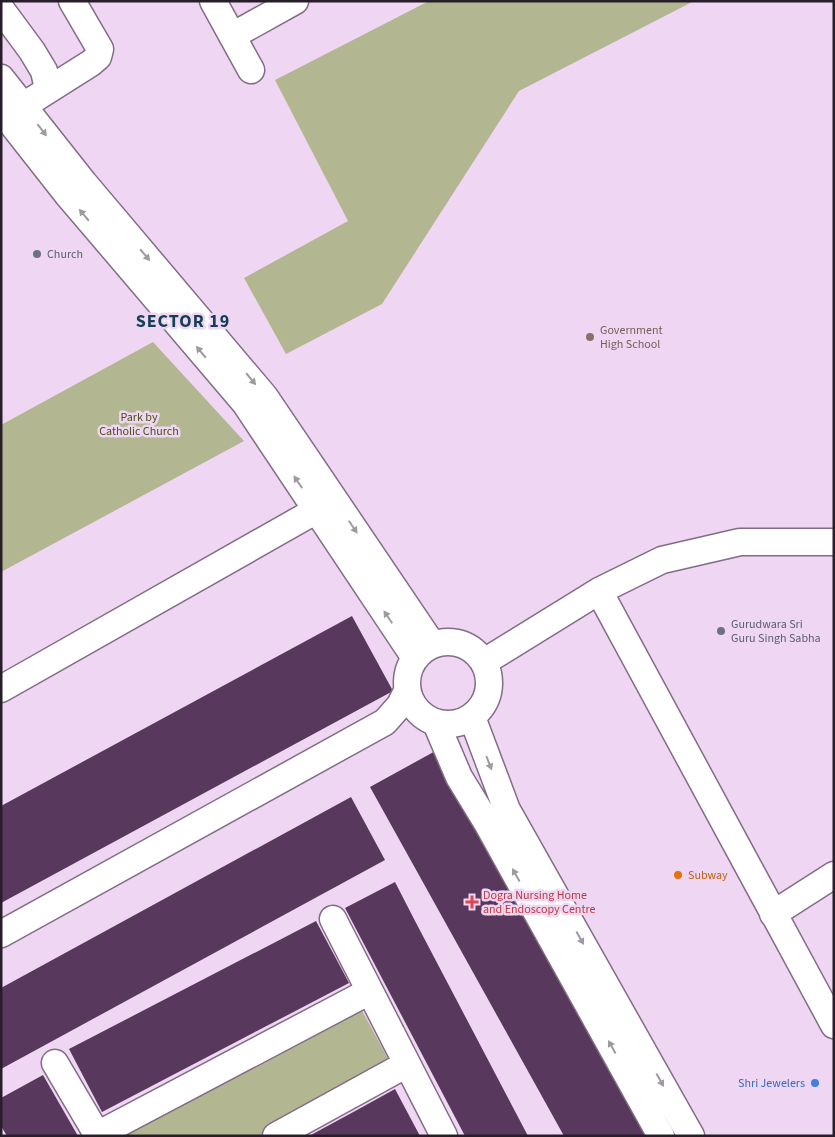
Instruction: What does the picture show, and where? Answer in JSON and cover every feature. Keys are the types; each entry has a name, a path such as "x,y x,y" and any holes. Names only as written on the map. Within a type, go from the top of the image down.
{"street":[{"path":"10,110 48,89 98,57 100,49 72,1"},
{"path":"213,1 251,70"},
{"path":"232,36 295,1"},
{"path":"1,9 32,51 44,71 48,89"},
{"path":"1,78 10,110 67,194 245,403 326,505 424,651"},
{"path":"1,689 326,505"},
{"path":"484,662 599,591 662,560 740,542 834,542"},
{"path":"599,591 834,1025"},
{"path":"1,934 385,722 400,706 407,690 408,673 424,651 447,641 462,644 474,651 484,662 490,678 489,694 481,710 472,718 450,725 429,720 355,739"},
{"path":"407,690 413,706 429,720 460,777 497,816 684,1133"},
{"path":"472,718 497,816 661,1136"},
{"path":"773,914 834,875"},
{"path":"333,919 444,1136"},
{"path":"55,1063 97,1135 370,992"},
{"path":"276,1136 407,1064"}],"green space":[{"path":"429,1 694,1 519,91 382,304 286,354 244,278 348,221 275,80"},
{"name":"Park by Catholic Church","path":"153,342 244,441 1,572 1,425"},
{"path":"360,1007 391,1064 260,1136 125,1136"}],"building":[{"path":"352,616 393,691 1,903 1,806"},
{"path":"439,749 653,1136 564,1136 370,787"},
{"path":"351,797 385,860 1,1069 1,988"},
{"path":"395,882 528,1136 465,1136 345,908"},
{"path":"316,921 349,983 102,1112 69,1049"},
{"path":"43,1075 78,1136 7,1136 1,1126 1,1098"},
{"path":"395,1089 420,1136 309,1136 357,1110"}],"place":[{"name":"Church","path":"37,254"},
{"name":"Government High School","path":"590,337"},
{"name":"Gurudwara Sri Guru Singh Sabha","path":"721,631"},
{"name":"Subway","path":"678,875"},
{"name":"Dogra Nursing Home and Endoscopy Centre","path":"472,902"},
{"name":"Shri Jewelers","path":"815,1083"}],"district":[{"name":"SECTOR 19","path":"183,321"}]}
